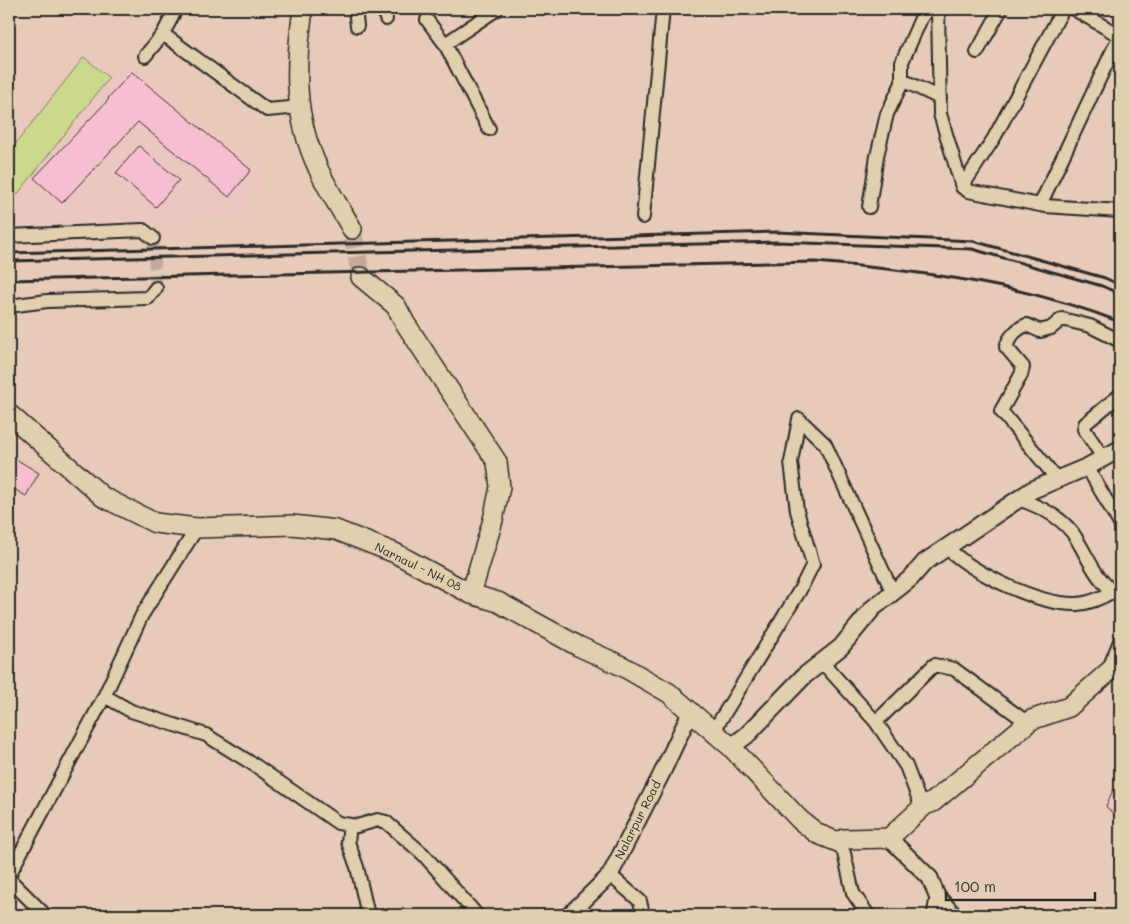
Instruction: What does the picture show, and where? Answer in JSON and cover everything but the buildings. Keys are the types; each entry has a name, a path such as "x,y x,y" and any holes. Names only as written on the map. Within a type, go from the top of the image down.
{"main road":[{"path":"301,10 297,54 297,91 304,130 318,168 352,229"},
{"name":"Narnaul - NH 08","path":"9,414 103,497 155,523 197,528 292,525 336,530 395,553 471,594 494,520 500,487 496,462 405,323 396,306 361,277"},
{"path":"731,747 747,735 771,708 841,647 874,608 910,579 925,562 1032,490 1087,467 1120,449"},
{"path":"471,594 498,602 578,646 622,666 669,694 731,747 800,820 818,834 838,842 844,839 889,838 922,808 1028,723 1069,708 1114,669"}],"street":[{"path":"145,56 163,34 176,9"},
{"path":"355,9 357,26"},
{"path":"445,44 497,9"},
{"path":"643,217 663,9"},
{"path":"869,207 877,156 887,114 902,80 902,62 922,16 930,9"},
{"path":"938,9 940,114 962,187 968,191 1040,205 1120,211"},
{"path":"977,52 1001,9"},
{"path":"962,187 994,138 1063,9"},
{"path":"1040,205 1120,35 1074,9"},
{"path":"428,20 445,44 489,129"},
{"path":"163,34 267,110 300,107"},
{"path":"902,80 940,98"},
{"path":"9,236 143,230 153,238"},
{"path":"9,306 47,301 148,298 156,288"},
{"path":"1058,478 1001,411 1021,375 1023,367 1006,346 1008,340 1021,326 1027,325 1040,331 1050,328 1062,318 1090,326 1120,341"},
{"path":"1104,459 1084,429 1085,424 1120,395"},
{"path":"713,732 800,590 813,564 797,511 791,462 799,419 825,444 893,593"},
{"path":"1087,467 1120,524"},
{"path":"948,548 958,558 996,581 1045,598 1077,604 1100,600 1117,594 1096,575 1075,536 1052,515 1034,504 1018,499"},
{"path":"9,875 103,699 142,615 197,528"},
{"path":"1114,669 1120,640"},
{"path":"822,662 876,722 906,766 922,808"},
{"path":"876,722 934,665 954,669 1028,723"},
{"path":"103,699 108,698 131,711 206,735 256,766 338,824 357,826 378,820 386,822 423,854 477,915"},
{"name":"Nalarpur Road","path":"569,915 610,875 690,713"},
{"path":"350,825 348,842 358,867 368,915"},
{"path":"889,838 930,878 938,899 935,915"},
{"path":"838,842 844,853 853,893 868,915"},
{"path":"610,875 640,901 643,915"},
{"path":"9,879 45,915"},
{"path":"935,892 956,915"}],"shaded area":[{"path":"90,53 113,74 126,59 266,175 238,219 35,225 9,221 9,146 83,54"}],"green space":[{"path":"84,57 109,78 9,205 9,152"}],"tunnel":[{"path":"352,229 361,277"},
{"path":"153,238 156,288"}],"railway":[{"path":"9,253 777,232 973,241 1105,278 1120,285"},
{"path":"9,261 777,242 972,249 1102,286 1120,294"},
{"path":"9,280 815,262 932,275 1008,288 1045,297 1120,322"}]}
